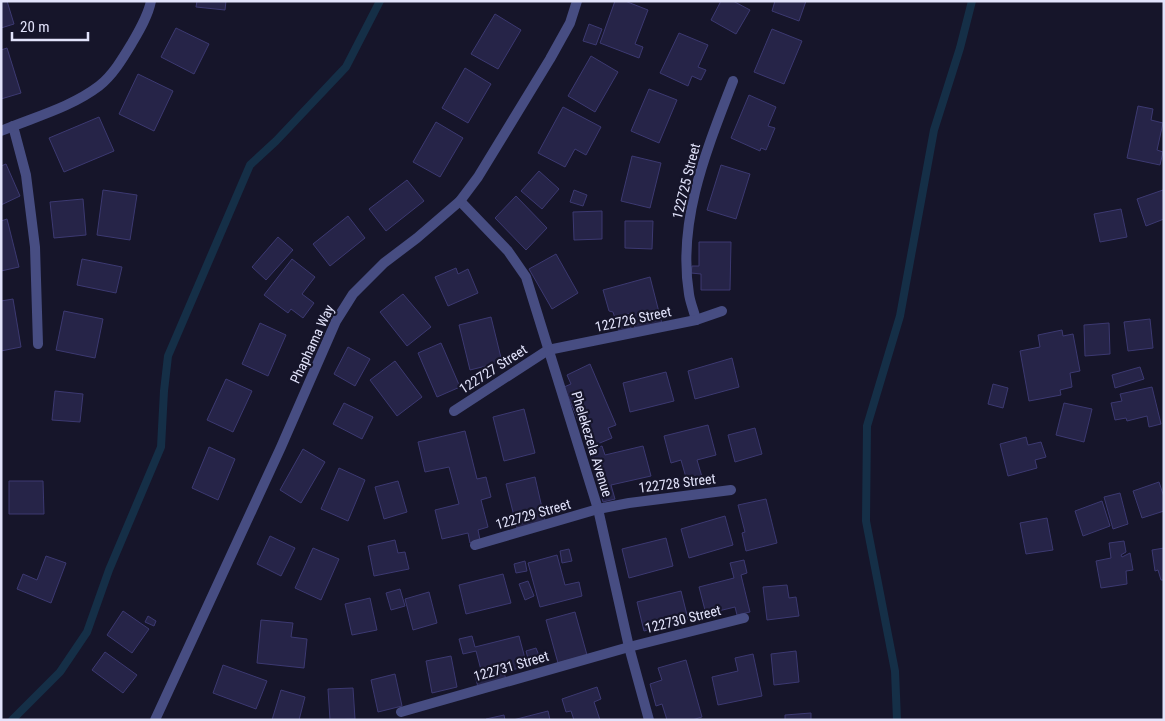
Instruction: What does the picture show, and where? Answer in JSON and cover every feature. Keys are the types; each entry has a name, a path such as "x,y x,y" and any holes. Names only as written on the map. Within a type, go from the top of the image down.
{"street":[{"path":"1,131 63,108 100,86 121,62 151,1"},
{"name":"Phaphama Way","path":"155,720 281,447 336,321 353,294 384,263 460,201 478,177 550,59 570,23 577,1"},
{"name":"122725 Street","path":"696,320 689,294 686,250 689,216 708,147 733,81"},
{"path":"13,126 26,175 35,247 38,344"},
{"name":"Phelekezela Avenue","path":"460,201 508,251 526,277 598,510 629,647 649,720"},
{"name":"122726 Street","path":"548,350 696,320 722,311"},
{"name":"122727 Street","path":"454,411 548,350"},
{"name":"122728 Street","path":"598,510 629,503 731,490"},
{"name":"122729 Street","path":"475,546 598,510"},
{"name":"122730 Street","path":"629,647 744,618"},
{"name":"122731 Street","path":"401,712 629,647"}],"building":[{"path":"1,1 7,1 14,24 1,28"},
{"path":"197,1 226,1 225,10 196,7"},
{"path":"615,1 625,1 648,10 635,44 643,47 639,58 600,43"},
{"path":"721,1 733,1 750,10 736,34 711,20"},
{"path":"775,1 806,1 799,21 772,11"},
{"path":"495,14 521,30 498,69 471,54"},
{"path":"589,24 602,29 596,45 583,41"},
{"path":"176,28 209,44 194,74 161,57"},
{"path":"772,29 802,41 784,84 754,72"},
{"path":"679,33 708,45 698,67 706,70 701,80 692,76 688,86 660,73"},
{"path":"7,48 21,93 1,99 1,50"},
{"path":"591,56 618,72 595,112 568,96"},
{"path":"465,68 491,84 468,123 442,108"},
{"path":"138,74 173,91 154,131 119,114"},
{"path":"649,89 677,100 659,143 631,131"},
{"path":"749,95 776,107 768,126 775,128 766,150 761,148 760,151 731,138"},
{"path":"1138,106 1153,109 1151,120 1163,123 1157,150 1163,152 1160,165 1127,158"},
{"path":"563,107 601,127 586,155 575,149 565,167 538,153"},
{"path":"99,117 114,151 64,172 49,138"},
{"path":"436,122 463,138 440,177 413,162"},
{"path":"632,156 661,163 650,208 621,201"},
{"path":"6,164 20,196 1,205 1,166"},
{"path":"721,165 750,174 736,219 707,210"},
{"path":"539,171 559,189 542,209 521,191"},
{"path":"407,180 424,201 386,231 369,209"},
{"path":"103,190 137,195 130,240 97,235"},
{"path":"574,190 587,195 583,206 570,202"},
{"path":"1163,190 1164,219 1146,226 1137,199"},
{"path":"516,196 547,228 526,250 495,218"},
{"path":"83,199 86,235 54,238 50,202"},
{"path":"1121,209 1127,237 1100,242 1094,214"},
{"path":"602,211 602,239 574,240 573,212"},
{"path":"348,216 365,238 330,266 313,244"},
{"path":"7,219 19,267 1,271 1,221"},
{"path":"625,221 653,221 652,249 625,248"},
{"path":"278,237 293,250 266,280 252,267"},
{"path":"699,242 731,242 730,290 701,290 701,274 691,273 692,266 699,266"},
{"path":"556,254 578,293 552,309 529,269"},
{"path":"82,259 122,267 116,293 77,285"},
{"path":"292,259 315,277 302,294 314,303 303,318 291,309 288,313 264,295"},
{"path":"456,268 458,274 468,269 478,293 448,306 435,277"},
{"path":"650,277 662,324 636,331 631,313 615,318 613,312 609,311 603,290"},
{"path":"403,294 431,327 407,346 380,312"},
{"path":"13,299 21,347 1,351 1,301"},
{"path":"64,311 103,319 95,358 56,350"},
{"path":"491,317 502,362 470,370 459,325"},
{"path":"629,318 631,328 619,331 617,321"},
{"path":"1150,319 1153,348 1128,351 1124,322"},
{"path":"260,323 286,335 268,376 242,364"},
{"path":"1109,323 1110,354 1085,356 1084,325"},
{"path":"1062,330 1063,336 1073,334 1080,371 1070,373 1072,387 1060,390 1061,395 1029,401 1020,351 1040,347 1038,335"},
{"path":"441,343 460,387 437,397 418,353"},
{"path":"348,347 370,359 355,386 334,374"},
{"path":"732,358 739,387 695,399 688,371"},
{"path":"395,361 422,397 397,416 370,380"},
{"path":"590,364 616,425 608,428 612,438 595,445 591,437 586,439 564,387 571,384 567,375"},
{"path":"1140,367 1144,379 1115,388 1112,375"},
{"path":"666,372 674,401 630,412 623,383"},
{"path":"226,379 252,391 233,432 207,420"},
{"path":"993,384 1008,388 1003,408 988,404"},
{"path":"1152,387 1161,424 1149,427 1147,416 1127,421 1126,418 1115,420 1111,403 1122,401 1120,394"},
{"path":"55,391 83,394 80,422 52,420"},
{"path":"344,403 373,417 362,439 333,424"},
{"path":"1064,403 1092,409 1084,442 1056,435"},
{"path":"524,409 535,453 504,461 493,417"},
{"path":"708,425 716,455 697,460 702,477 687,481 681,460 671,463 664,436"},
{"path":"755,428 762,454 735,462 728,435"},
{"path":"465,431 477,479 486,477 491,497 481,500 488,527 478,530 480,540 470,543 468,533 442,539 435,510 459,504 449,467 425,472 418,442"},
{"path":"1026,437 1028,445 1041,442 1046,457 1035,460 1037,468 1008,476 1000,444"},
{"path":"602,446 605,455 643,446 651,476 611,485 615,499 603,502 600,490 608,488 601,458 593,460 590,450"},
{"path":"209,447 235,459 218,500 192,488"},
{"path":"303,449 325,462 301,503 280,490"},
{"path":"339,468 365,480 348,521 321,509"},
{"path":"535,477 545,521 517,528 506,484"},
{"path":"9,481 43,481 44,514 9,514"},
{"path":"398,481 407,512 384,519 375,487"},
{"path":"1159,482 1164,497 1164,511 1142,518 1133,491"},
{"path":"1120,493 1128,524 1113,529 1104,497"},
{"path":"766,499 777,543 746,551 742,533 745,532 738,505"},
{"path":"1102,501 1110,526 1083,536 1075,511"},
{"path":"725,516 733,545 689,558 681,529"},
{"path":"1047,518 1053,550 1026,554 1020,523"},
{"path":"270,536 295,548 281,576 257,564"},
{"path":"666,538 673,566 629,578 622,549"},
{"path":"395,540 398,553 405,552 409,569 374,576 368,546"},
{"path":"1124,541 1126,552 1121,555 1122,557 1130,553 1133,570 1126,571 1127,584 1101,588 1096,561 1111,558 1109,543"},
{"path":"313,548 339,559 321,600 295,588"},
{"path":"1164,548 1164,580 1161,580 1158,570 1155,571 1152,550"},
{"path":"569,549 572,561 562,563 560,551"},
{"path":"557,555 565,585 579,582 582,596 540,607 528,563"},
{"path":"46,556 66,563 51,603 17,589 23,574 37,580"},
{"path":"744,560 747,573 741,575 750,612 737,615 735,607 706,614 699,587 734,578 730,563"},
{"path":"525,561 527,571 516,573 514,564"},
{"path":"503,574 511,603 466,614 459,585"},
{"path":"528,581 534,596 525,600 519,584"},
{"path":"787,585 789,598 796,597 799,616 767,620 763,587"},
{"path":"400,589 405,606 391,610 386,593"},
{"path":"681,591 688,619 644,631 637,602"},
{"path":"429,592 437,623 413,630 405,599"},
{"path":"370,598 377,630 352,635 345,604"},
{"path":"123,611 149,629 132,653 107,635"},
{"path":"575,612 587,655 558,663 546,620"},
{"path":"148,616 156,621 154,626 145,622"},
{"path":"261,620 293,623 291,637 307,639 304,668 257,663"},
{"path":"472,636 475,647 519,636 527,666 504,672 506,680 478,687 474,672 481,670 476,651 463,654 459,639"},
{"path":"536,648 540,658 529,662 526,651"},
{"path":"796,651 799,682 774,685 771,654"},
{"path":"105,652 137,675 123,693 92,670"},
{"path":"753,654 762,696 718,705 712,677 738,671 735,658"},
{"path":"451,656 457,687 432,693 426,661"},
{"path":"686,660 702,717 692,720 667,720 662,704 656,706 650,684 662,680 658,668"},
{"path":"223,665 267,681 256,709 213,693"},
{"path":"395,674 402,706 378,712 371,680"},
{"path":"597,687 601,699 594,702 600,720 574,720 571,711 566,712 562,699"},
{"path":"353,688 355,719 330,720 328,689"},
{"path":"281,690 305,697 299,720 272,720"},
{"path":"548,711 550,720 513,720"},
{"path":"811,713 811,720 785,720 785,715"},
{"path":"504,715 505,720 486,720 486,719"}],"waterway":[{"path":"12,720 60,672 87,632 109,570 161,447 168,356 250,165 276,141 346,67 380,1"},
{"path":"897,720 895,671 866,521 867,426 900,316 934,130 960,48 972,1"}]}
